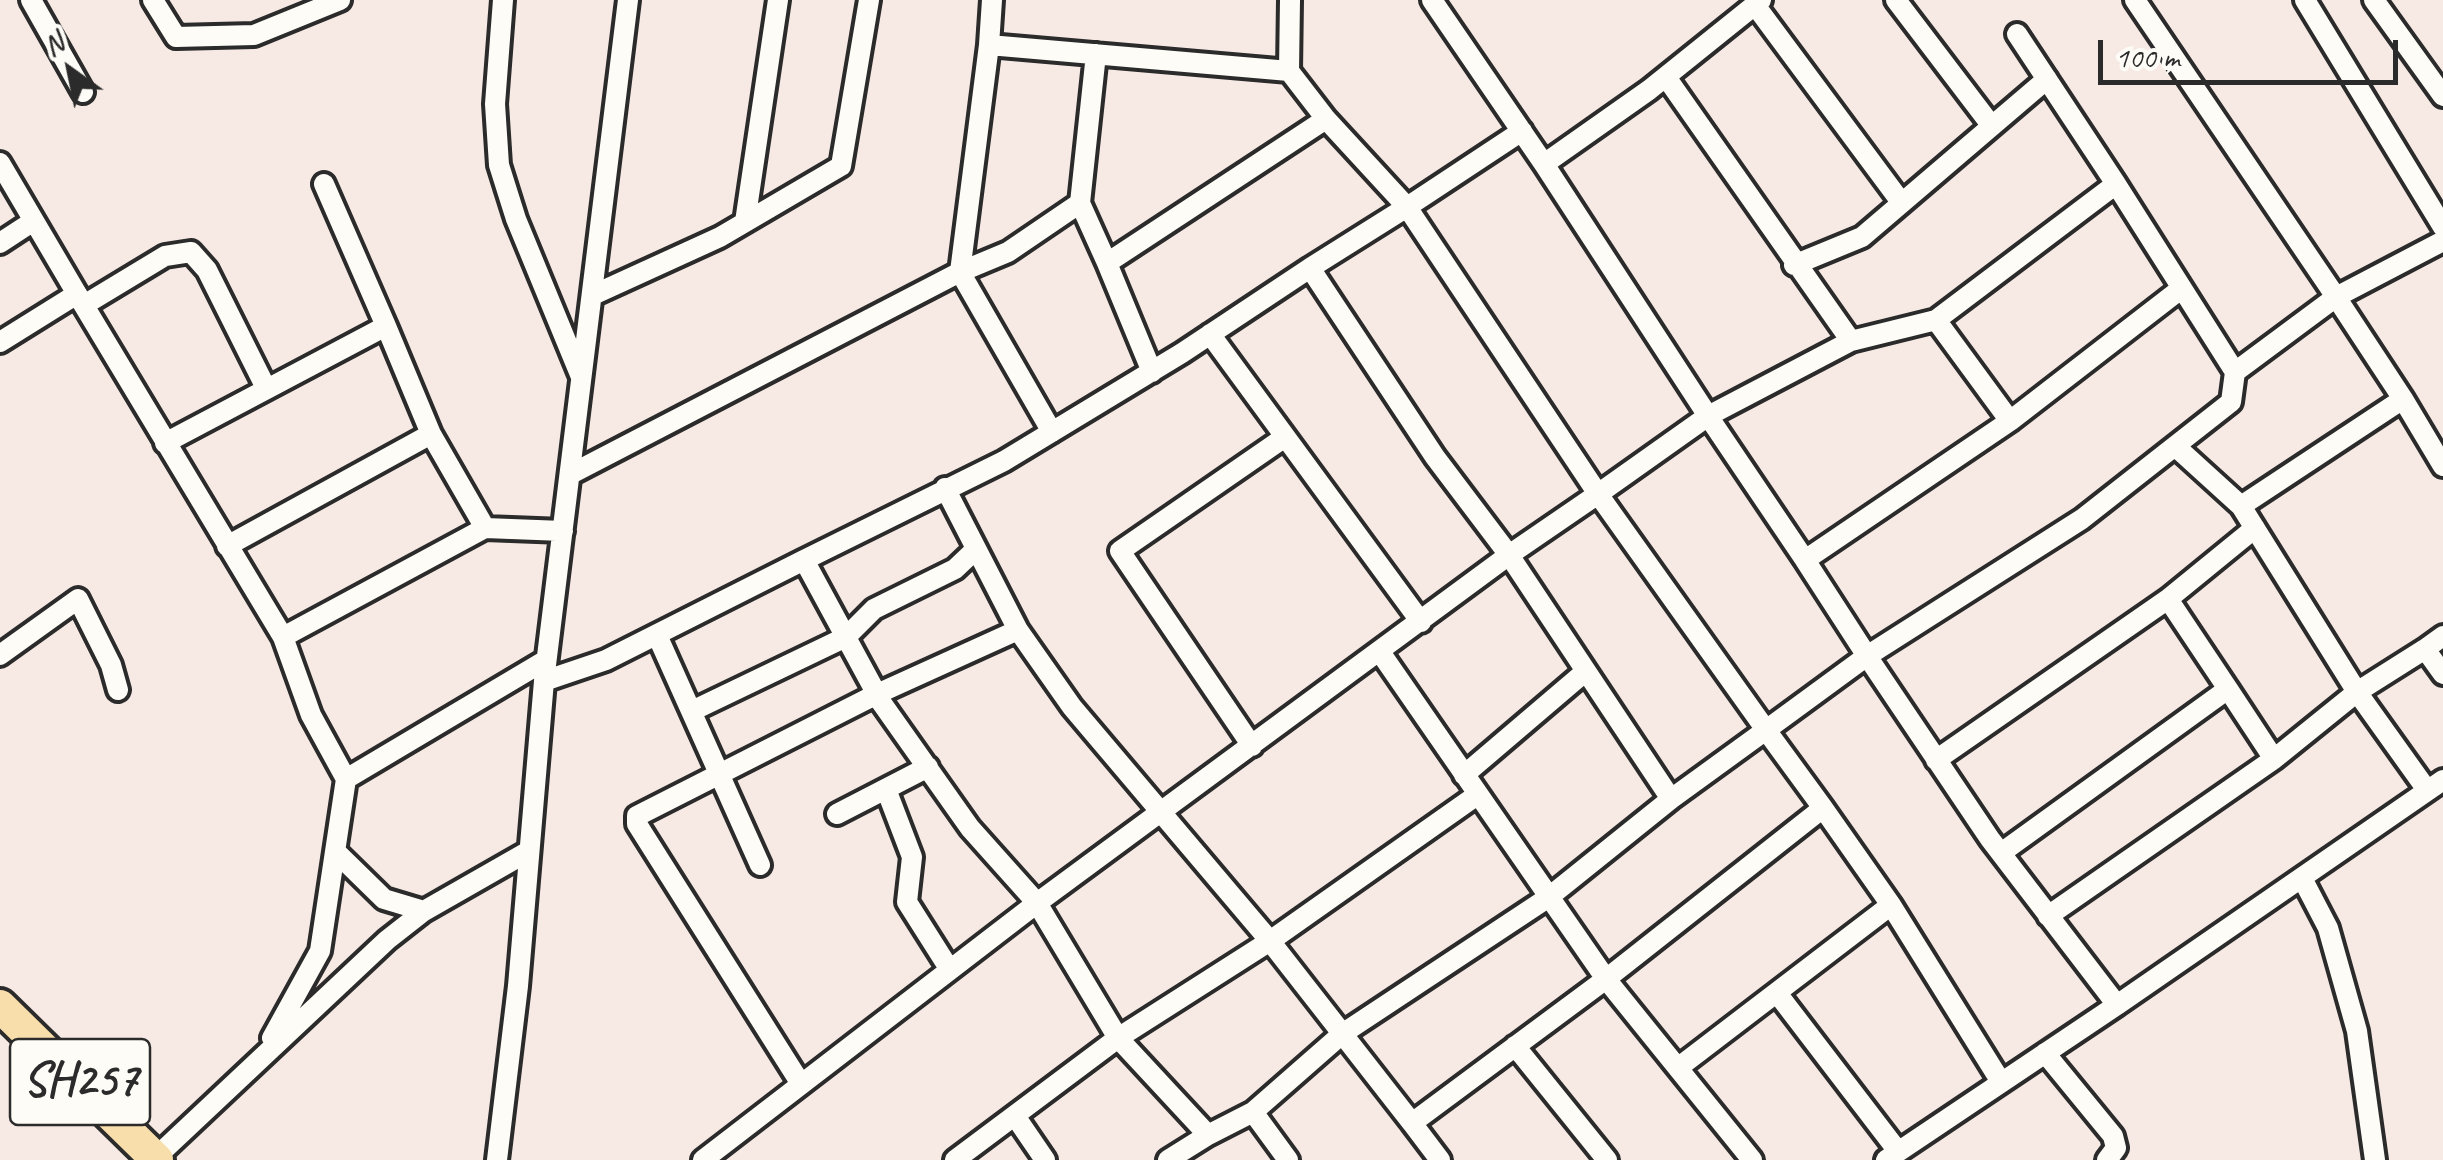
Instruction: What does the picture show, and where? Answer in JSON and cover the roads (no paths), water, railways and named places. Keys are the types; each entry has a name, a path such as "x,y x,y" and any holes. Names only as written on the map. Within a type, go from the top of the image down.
{"main road":[{"name":"SH257","path":"0,1006 148,1159"},
{"name":"SH257","path":"0,1032 148,1159"}],"street":[{"path":"30,0 82,92"},
{"path":"152,0 176,37 254,35 340,0"},
{"path":"503,0 495,104 499,165 516,219 582,381"},
{"path":"497,1160 545,671 628,0"},
{"path":"746,222 778,0"},
{"path":"592,294 746,222 840,166 869,0"},
{"path":"992,0 960,272 1052,432"},
{"path":"1290,0 1289,71 1326,119 1406,207 1598,494 1891,906 2001,1082"},
{"path":"1432,0 1936,760 2001,854 2116,1005"},
{"path":"1896,0 1991,125"},
{"path":"2134,0 2336,297 2443,466"},
{"path":"2305,0 2443,227"},
{"path":"2374,0 2443,96"},
{"path":"1544,164 1666,77 1758,2 1900,202"},
{"path":"1168,1160 1253,1112 1342,1034 1549,897 1671,798 1866,656 2082,519 2231,402 2235,372 2017,34"},
{"path":"989,45 1289,71"},
{"path":"1096,54 1080,203 1152,372"},
{"path":"1666,77 1850,341"},
{"path":"1794,265 1862,237 2047,79"},
{"path":"1107,262 1326,119"},
{"path":"346,779 545,671 606,660 1004,461 1152,372 1522,131"},
{"path":"0,163 283,637 311,715 346,779 338,854 320,951 264,1052"},
{"path":"324,184 431,434 485,528"},
{"path":"703,1160 1037,903 1509,555 1708,416 1850,341 1936,320 2116,184"},
{"path":"571,474 960,272 1008,252 1080,203"},
{"path":"0,243 32,222"},
{"path":"2235,372 2336,297 2443,242"},
{"path":"0,342 166,256 191,252 207,270 266,388"},
{"path":"1310,268 1434,457 1509,555 1671,798"},
{"path":"1805,560 2010,421 2182,288"},
{"path":"1936,320 2010,421"},
{"path":"165,443 386,326"},
{"path":"1210,334 1421,622"},
{"path":"2241,506 2403,399"},
{"path":"227,546 431,434"},
{"path":"1252,746 1120,551 1285,437"},
{"path":"1777,992 1892,1155 2435,785 2357,692 2241,506 2175,446"},
{"path":"945,488 1018,630 1072,707 1270,941 1440,1160"},
{"path":"283,637 485,528 564,531"},
{"path":"1936,760 2168,599 2255,528"},
{"path":"694,710 846,637 874,609 954,569 975,550"},
{"path":"804,560 877,694 970,828 1037,903 1118,1038 1208,1135"},
{"path":"0,655 78,599 111,665 118,690"},
{"path":"2168,599 2274,759"},
{"path":"801,1084 637,824 636,816 877,694 1018,630"},
{"path":"656,634 694,710 760,865"},
{"path":"2048,916 2274,759 2357,692 2443,636"},
{"path":"2425,649 2443,674"},
{"path":"1380,652 1606,979 1752,1160"},
{"path":"1464,775 1586,671"},
{"path":"2001,854 2228,689"},
{"path":"838,814 928,767"},
{"path":"886,789 912,857 907,902 950,970"},
{"path":"955,1160 1118,1038 1270,941 1478,794"},
{"path":"1412,1123 1606,979 1822,808"},
{"path":"148,1159 424,911 530,851"},
{"path":"338,854 384,899 424,911"},
{"path":"2302,878 2328,928 2358,1031 2375,1160"},
{"path":"1679,1066 1891,906"},
{"path":"1516,1046 1607,1160"},
{"path":"2045,1053 2113,1136 2116,1148 2107,1160"},
{"path":"1253,1112 1288,1160"},
{"path":"1015,1116 1045,1160"}]}
